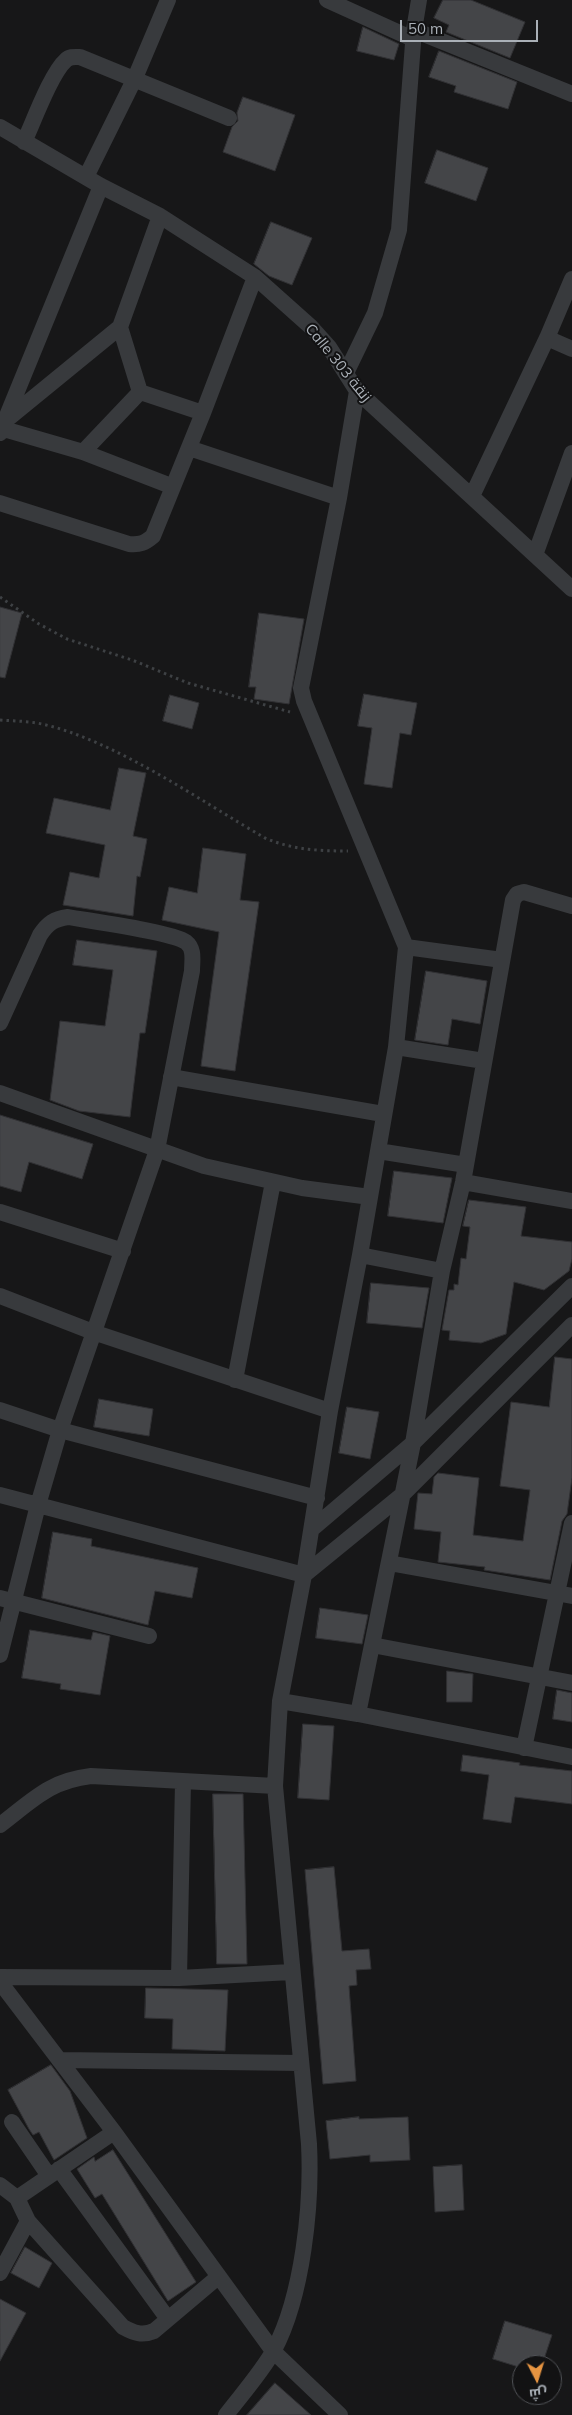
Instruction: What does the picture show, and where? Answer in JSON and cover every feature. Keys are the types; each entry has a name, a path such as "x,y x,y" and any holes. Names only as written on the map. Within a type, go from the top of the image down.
{"street":[{"path":"86,177 135,78 168,0"},
{"path":"327,0 572,94"},
{"path":"346,373 375,313 399,230 413,34 419,0"},
{"path":"24,142 56,75 65,61 72,56 80,57 135,78 229,118"},
{"name":"Calle 303 زنقة","path":"0,127 100,186 160,216 255,277 311,327 329,347 357,391 572,589"},
{"path":"2,428 100,186"},
{"path":"2,428 120,327 160,216"},
{"path":"0,503 129,544 138,545 153,536 171,486 204,413 255,277"},
{"path":"472,496 547,338 572,279"},
{"path":"120,327 140,392"},
{"path":"547,338 572,348"},
{"path":"226,2415 273,2351 283,2329 305,2241 310,2179 275,1786 280,1702 312,1529 330,1410 360,1255 396,1047 406,947 303,698 302,679 339,498 357,391"},
{"path":"83,452 140,392"},
{"path":"140,392 204,413"},
{"path":"2,428 83,452 171,486"},
{"path":"189,448 339,498"},
{"path":"535,555 572,452"},
{"path":"358,1714 413,1443 442,1271 463,1182 513,900 517,894 524,892 572,906"},
{"path":"0,1023 40,934 55,919 68,917 169,936 186,942 192,951 192,971 157,1150 60,1430 7,1600 0,1655"},
{"path":"406,947 502,960"},
{"path":"396,1047 484,1061"},
{"path":"171,1077 383,1114"},
{"path":"0,1093 204,1166 274,1182 370,1196"},
{"path":"378,1151 466,1165"},
{"path":"235,1380 274,1182"},
{"path":"463,1182 572,1201"},
{"path":"0,1212 123,1251"},
{"path":"360,1255 442,1271"},
{"path":"312,1529 413,1443 572,1286"},
{"path":"0,1296 93,1332 330,1410"},
{"path":"304,1575 402,1495 572,1324"},
{"path":"0,1410 60,1430 317,1498"},
{"path":"0,1495 304,1575"},
{"path":"524,1748 538,1676 565,1594 572,1523"},
{"path":"389,1563 565,1594"},
{"path":"7,1600 149,1636"},
{"path":"372,1645 572,1683"},
{"path":"280,1702 358,1714 572,1756"},
{"path":"0,1825 51,1786 69,1779 91,1776 275,1786"},
{"path":"179,1978 184,1782"},
{"path":"0,1977 179,1978 291,1972"},
{"path":"0,1982 114,2132 273,2351 340,2415"},
{"path":"59,2060 301,2063"},
{"path":"12,2122 54,2172 168,2319"},
{"path":"17,2198 114,2132"},
{"path":"0,2184 17,2198 28,2221 123,2327 132,2333 148,2333 168,2319 218,2277"},
{"path":"0,2273 28,2221"}],"path":[{"path":"0,597 40,624 67,639 132,660 188,683 232,697 310,716"},
{"path":"0,720 42,724 66,731 100,746 126,758 266,838 284,846 316,851 366,851"}],"building":[{"path":"443,0 471,0 525,22 510,58 446,32 449,25 434,18"},
{"path":"363,27 399,44 394,60 357,51"},
{"path":"439,51 517,82 508,109 454,92 456,86 429,77"},
{"path":"243,97 295,115 275,171 223,152 232,127 238,121 237,113"},
{"path":"437,150 488,168 476,201 425,183"},
{"path":"271,222 312,238 292,285 269,276 254,264"},
{"path":"0,607 22,613 5,678 0,677"},
{"path":"259,613 304,619 289,704 254,699 256,687 249,687"},
{"path":"364,694 417,703 411,735 400,733 392,788 364,784 372,728 358,726"},
{"path":"170,695 199,703 192,729 163,721"},
{"path":"119,768 146,773 133,836 147,839 140,877 137,876 133,916 63,905 70,872 99,878 105,845 46,833 54,798 110,810"},
{"path":"203,848 246,854 240,900 259,902 235,1071 201,1066 219,932 162,920 169,887 197,893"},
{"path":"77,940 157,951 145,1033 140,1033 130,1117 79,1111 50,1100 60,1021 105,1026 113,970 73,965"},
{"path":"426,971 487,981 480,1024 452,1019 448,1045 415,1040"},
{"path":"0,1115 93,1144 82,1179 29,1162 21,1192 0,1186"},
{"path":"394,1171 452,1178 443,1223 388,1216"},
{"path":"469,1200 526,1207 521,1236 572,1242 572,1259 569,1271 544,1290 514,1282 506,1334 481,1343 449,1340 450,1331 442,1330 449,1290 454,1290 454,1284 458,1285 461,1258 466,1259 470,1227 463,1226"},
{"path":"371,1283 429,1288 422,1328 367,1323"},
{"path":"555,1357 572,1359 572,1478 567,1514 562,1521 550,1580 484,1570 485,1567 438,1562 441,1532 414,1529 418,1493 432,1494 434,1477 438,1473 479,1478 473,1535 523,1541 530,1490 500,1486 511,1402 549,1407"},
{"path":"99,1399 153,1409 149,1436 94,1427"},
{"path":"347,1407 379,1412 370,1459 339,1453"},
{"path":"53,1532 92,1539 91,1546 198,1568 192,1598 155,1591 148,1625 42,1598"},
{"path":"320,1608 368,1615 362,1644 316,1638"},
{"path":"30,1630 91,1640 93,1632 110,1636 100,1695 60,1689 61,1684 22,1678"},
{"path":"447,1671 473,1674 472,1702 447,1702"},
{"path":"557,1690 572,1693 572,1722 553,1719"},
{"path":"303,1724 334,1726 329,1800 298,1798"},
{"path":"463,1755 520,1763 519,1765 572,1771 572,1804 515,1797 511,1823 483,1819 489,1775 461,1771"},
{"path":"213,1794 243,1794 247,1964 217,1964"},
{"path":"334,1867 342,1951 369,1949 371,1969 356,1970 357,1985 349,1986 356,2081 323,2084 305,1870"},
{"path":"146,1988 228,1990 225,2051 172,2049 173,2019 145,2018"},
{"path":"51,2065 70,2091 87,2138 54,2160 39,2132 33,2135 29,2129 8,2090"},
{"path":"359,2117 359,2119 408,2117 410,2160 370,2162 370,2155 330,2159 326,2121"},
{"path":"113,2150 196,2282 168,2301 102,2194 95,2198 77,2169 94,2157 95,2161"},
{"path":"462,2165 464,2210 435,2212 433,2167"},
{"path":"25,2247 52,2263 39,2288 11,2273"},
{"path":"0,2299 26,2313 0,2361"},
{"path":"505,2321 552,2335 545,2355 512,2355 512,2365 493,2359"},
{"path":"275,2383 311,2415 247,2415"}]}
